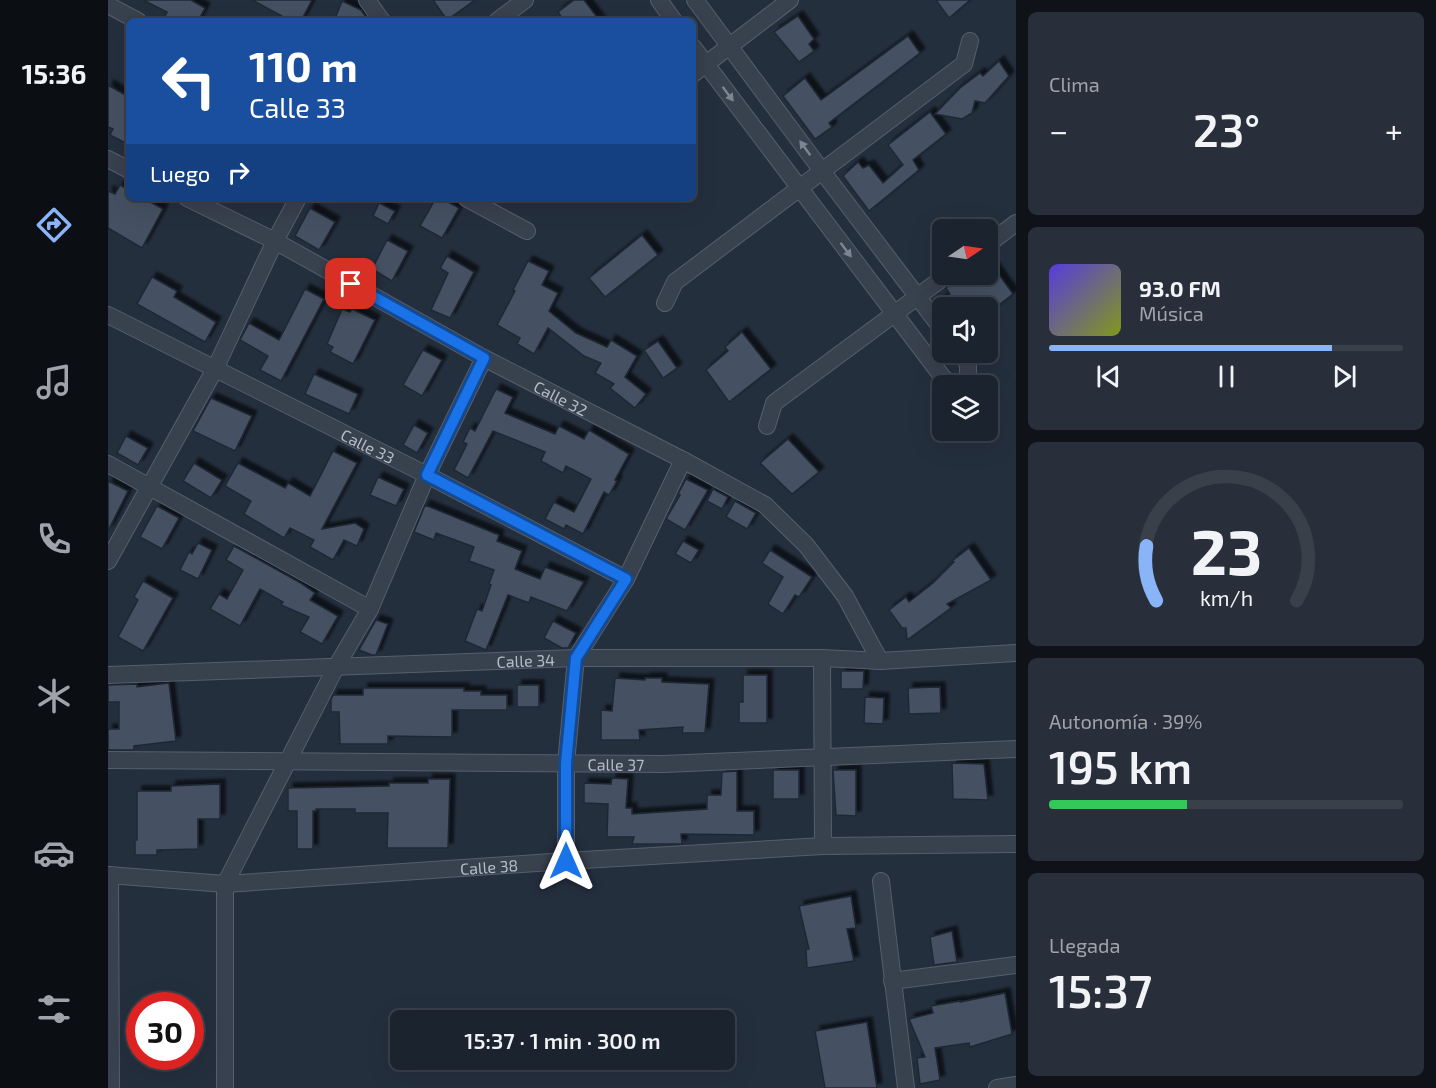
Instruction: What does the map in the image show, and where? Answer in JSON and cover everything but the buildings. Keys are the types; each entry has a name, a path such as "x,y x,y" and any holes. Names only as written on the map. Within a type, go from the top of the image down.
{"street":[{"path":"367,0 380,18"},
{"path":"500,18 525,0"},
{"path":"659,0 672,18"},
{"path":"694,0 932,316"},
{"path":"790,0 699,69 800,188 944,379 949,383 961,383 968,376 967,363"},
{"path":"108,5 132,18"},
{"path":"665,303 675,282 964,63 970,41"},
{"path":"108,159 126,168"},
{"name":"Calle 32","path":"193,201 275,241 484,358 683,460 765,505 806,545 845,596 880,661"},
{"path":"108,561 215,369 275,241 296,201"},
{"path":"472,201 527,231"},
{"path":"998,237 1016,223"},
{"path":"767,426 774,403 934,285"},
{"name":"Calle 33","path":"108,315 427,475 626,579"},
{"path":"225,1088 225,884 336,667 370,609 427,475 484,358"},
{"path":"566,861 566,763 576,658 626,579 683,460"},
{"path":"108,464 370,609"},
{"name":"Calle 34","path":"108,675 576,658 822,658 880,661 1016,653"},
{"path":"822,658 823,846"},
{"name":"Calle 37","path":"108,760 664,764 1016,749"},
{"name":"Calle 38","path":"109,875 225,884 823,846 1016,844"},
{"path":"109,875 111,1088"},
{"path":"881,881 906,1088"},
{"path":"892,981 1016,965"},
{"path":"997,1088 1016,1085"}],"route":[{"path":"351,284 484,358 427,475 626,579 576,658 566,763 566,861"}]}
